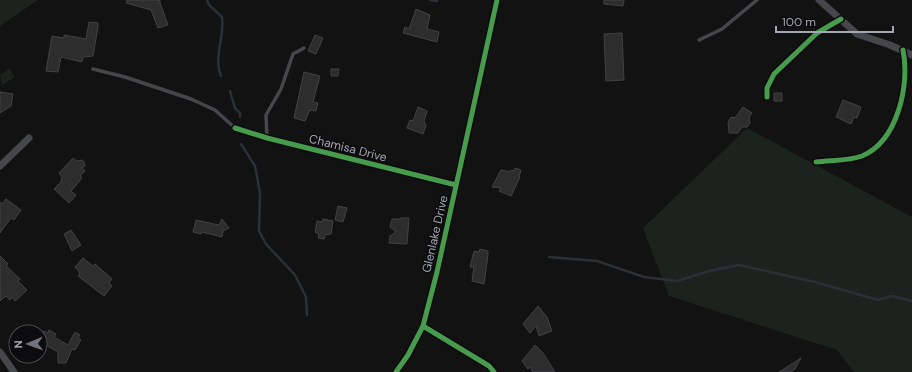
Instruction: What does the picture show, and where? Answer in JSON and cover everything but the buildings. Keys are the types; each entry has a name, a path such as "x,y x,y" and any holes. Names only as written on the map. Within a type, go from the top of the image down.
{"street":[{"name":"Glenlake Drive","path":"396,372 408,354 423,326 497,0"},
{"path":"819,0 857,34 903,50 912,55"},
{"path":"767,97 767,88 774,74 817,33 841,19"},
{"path":"816,162 862,156 874,149 883,140 891,129 902,97 906,67 903,50"},
{"name":"Chamisa Drive","path":"235,128 267,138 456,185"},
{"path":"0,166 29,138"},
{"path":"423,326 489,366 494,372"},
{"path":"0,352 14,372"}],"lane":[{"path":"698,40 722,29 757,0"},
{"path":"267,138 266,115 281,90 293,54 304,48"},
{"path":"93,69 125,77 191,99 215,110 235,128"}],"shaded area":[{"path":"0,0 38,0 0,26"},
{"path":"10,69 15,77 2,85 0,75"},
{"path":"747,128 912,217 912,372 854,372 837,350 669,296 643,228"}],"waterway":[{"path":"207,0 209,5 222,17 222,32 218,62 221,76"},
{"path":"430,0 437,1"},
{"path":"230,91 235,108 240,113 240,117"},
{"path":"241,144 255,166 260,193 259,231 266,244 295,275 306,297 307,315"},
{"path":"549,257 597,261 644,277 677,281 709,271 739,265 815,282 878,300 892,296 912,301"}],"cycle path":[{"path":"396,372 408,355 423,326 437,272 497,0"},
{"path":"767,97 767,88 774,74 817,33 841,19"},
{"path":"816,162 857,158 874,149 885,138 893,125 903,95 905,79 903,50"},
{"path":"235,128 267,138 456,185"},
{"path":"423,326 489,366 494,372"}]}
